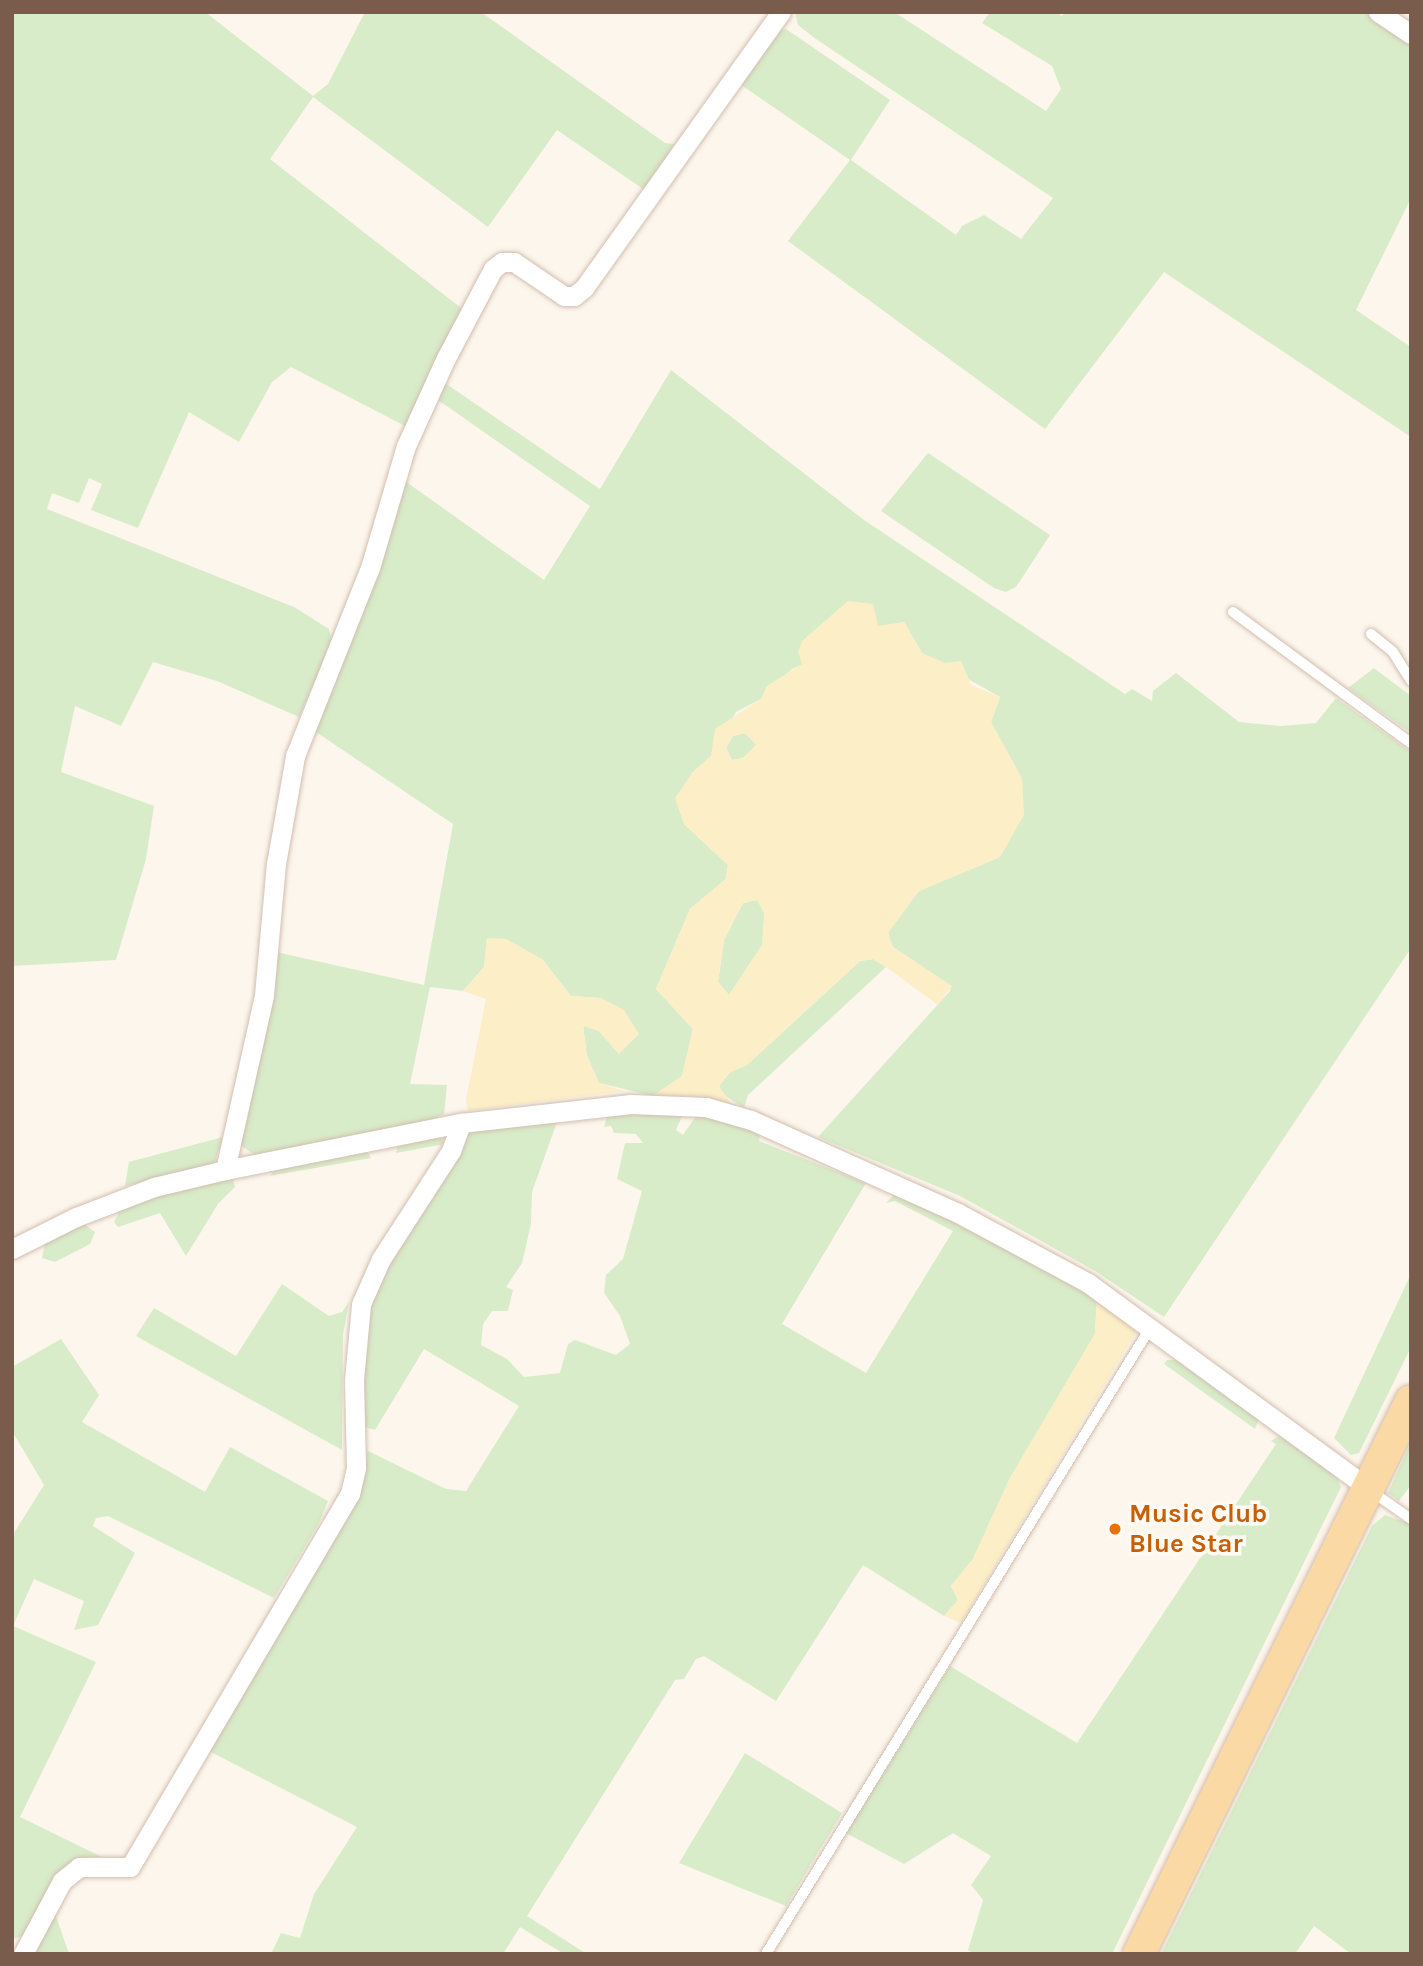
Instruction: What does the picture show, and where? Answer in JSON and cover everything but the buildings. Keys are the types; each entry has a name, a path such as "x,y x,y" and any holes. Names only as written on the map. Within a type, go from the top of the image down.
{"main road":[{"path":"1139,1954 1411,1401"}],"street":[{"path":"225,1170 264,995 276,864 295,757 370,568 407,446 446,358 493,269 502,262 514,262 564,296 574,296 584,288 781,12"},
{"path":"1380,13 1411,34"},
{"path":"12,1249 75,1217 154,1187 225,1170 461,1123 631,1104 706,1107 751,1120 958,1213 1088,1283 1368,1488"},
{"path":"23,1954 62,1881 79,1867 130,1867 350,1494 356,1468 354,1380 360,1304 381,1259 451,1151 461,1123"}],"lane":[{"path":"1233,612 1411,743"},
{"path":"1371,634 1393,652 1411,681"},
{"path":"766,1954 1150,1327"},
{"path":"1368,1488 1411,1519"}],"green space":[{"path":"12,12 205,12 313,96 328,84 365,12 481,12 665,143 674,144 646,191 557,130 488,227 313,97 270,159 465,311 407,427 291,367 272,382 239,442 189,412 138,528 91,510 102,484 89,478 79,503 52,493 47,509 294,607 329,629 332,643 299,717 217,681 153,662 121,726 75,706 61,772 154,806 146,859 116,960 12,966"},
{"path":"795,12 894,12 1046,111 1061,89 1052,66 982,23 990,12 1055,12 1062,16 1065,12 1368,12 1411,40 1411,198 1356,310 1411,347 1411,437 1164,272 1045,429 788,241 850,160 737,82 778,31 786,29 890,100 851,160 956,235 962,226 984,215 1021,239 1053,198 816,39 798,25"},
{"path":"671,370 864,520 1125,694 1132,689 1152,701 1153,691 1176,673 1239,722 1281,726 1316,723 1336,698 1411,752 1411,948 1164,1317 1095,1271 960,1196 818,1137 950,991 951,986 893,947 888,933 900,911 919,891 1000,857 1001,744 991,722 1000,697 922,653 904,622 792,669 761,699 736,712 711,756 692,773 684,824 728,865 726,879 690,909 656,989 693,1029 682,1076 653,1096 599,1083 587,1056 583,1025 599,1031 619,1054 601,998 571,996 542,959 487,939 484,967 463,991 430,987 410,1084 447,1085 444,1114 431,1120 255,1155 240,1145 239,1129 276,952 424,985 453,824 310,728 405,481 544,580 590,506 438,400 445,383 600,489"},
{"path":"928,453 1050,535 1016,587 1006,592 994,588 881,511"},
{"path":"1374,668 1411,696 1411,733 1348,688"},
{"path":"745,733 757,745 743,758 732,760 726,748 733,736"},
{"path":"757,900 765,913 762,945 729,995 718,982 724,940 743,903"},
{"path":"873,959 886,967 748,1095 744,1108 721,1093 719,1086 730,1072 747,1065 860,961"},
{"path":"618,1114 682,1116 676,1130 683,1135 696,1116 731,1122 760,1133 759,1141 866,1183 782,1324 866,1373 953,1231 895,1201 886,1203 896,1193 1097,1296 1095,1334 1010,1478 973,1559 951,1586 958,1600 944,1616 863,1565 776,1701 704,1656 696,1659 684,1679 675,1680 527,1916 587,1954 564,1954 520,1927 503,1954 271,1954 281,1933 300,1938 314,1894 357,1827 207,1750 356,1502 368,1451 446,1489 466,1491 519,1406 424,1349 375,1430 368,1428 364,1425 361,1386 369,1296 471,1131 557,1122 532,1192 531,1224 522,1263 506,1287 513,1290 508,1311 492,1311 483,1324 481,1345 507,1359 524,1377 560,1373 568,1344 575,1340 616,1355 630,1344 620,1316 604,1293 606,1275 623,1259 642,1191 617,1179 625,1143 643,1143 636,1134 614,1133 611,1126 604,1127 607,1117"},
{"path":"223,1137 214,1164 125,1186 129,1162"},
{"path":"441,1137 445,1144 396,1153 398,1143"},
{"path":"367,1151 371,1158 270,1176 275,1170"},
{"path":"233,1179 235,1187 218,1204 186,1256 160,1213 118,1227 114,1222 121,1209 182,1187"},
{"path":"84,1224 95,1232 90,1244 55,1262 42,1258 45,1243"},
{"path":"1411,1274 1411,1347 1359,1453 1351,1455 1334,1438"},
{"path":"282,1284 329,1316 342,1312 349,1302 343,1334 342,1450 136,1336 154,1308 236,1356"},
{"path":"61,1339 99,1395 82,1422 205,1492 230,1447 328,1501 319,1523 274,1598 108,1516 96,1518 93,1526 135,1553 98,1625 74,1630 84,1601 34,1579 13,1626 96,1662 20,1817 102,1857 82,1857 69,1864 27,1935 13,1939 12,1536 44,1485 12,1431 12,1367"},
{"path":"1167,1360 1176,1360 1259,1419 1255,1429 1164,1364"},
{"path":"1279,1436 1333,1469 1341,1487 1112,1954 974,1954 968,1950 983,1900 971,1885 991,1856 953,1833 904,1864 846,1833 950,1666 1077,1743 1276,1444 1271,1441"},
{"path":"1411,1442 1411,1485 1399,1501 1388,1493"},
{"path":"1385,1515 1411,1524 1411,1954 1351,1954 1314,1926 1295,1954 1161,1954 1372,1526"},
{"path":"745,1753 842,1813 786,1906 679,1863"},
{"path":"55,1913 69,1954 32,1954"}],"sand":[{"path":"848,601 873,604 878,626 904,622 922,653 945,663 961,661 971,685 1000,697 991,722 1022,778 1024,815 1000,857 919,891 888,933 893,947 952,986 938,1005 873,959 860,961 747,1065 730,1072 719,1086 732,1105 695,1097 653,1096 682,1076 693,1029 656,989 690,909 726,879 728,865 684,824 675,798 692,773 711,756 715,729 761,699 767,686 802,664 798,652 802,641","holes":["745,733 756,745 743,758 732,760 726,748 733,736","757,900 764,913 762,945 729,995 718,982 724,940 743,903"]},
{"path":"487,938 506,939 542,959 571,996 601,998 624,1010 639,1034 619,1054 599,1031 583,1026 587,1056 599,1083 624,1091 468,1111 466,1099 486,999 463,991 484,967"},
{"path":"1097,1296 1138,1329 961,1623 944,1616 958,1600 951,1586 973,1559 1010,1478 1095,1334"}],"place":[{"name":"Music Club Blue Star","path":"1115,1529"}]}
